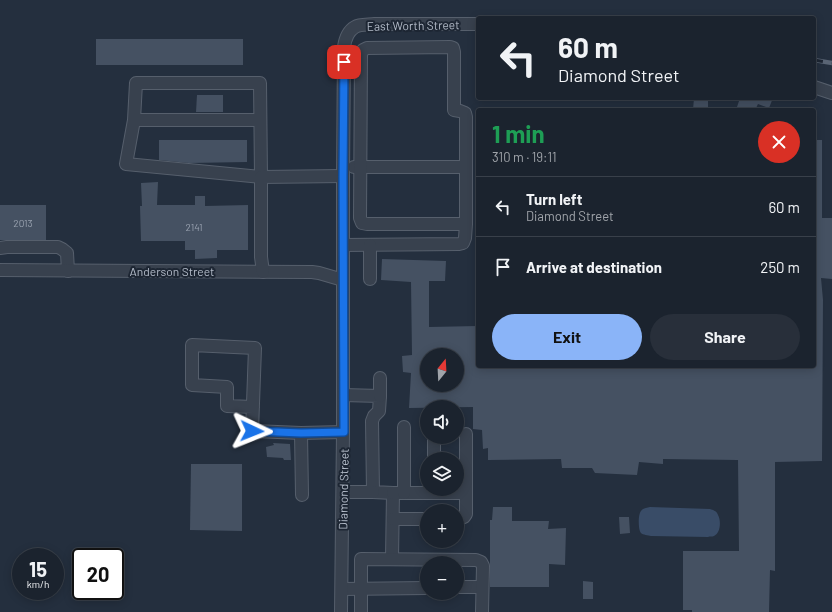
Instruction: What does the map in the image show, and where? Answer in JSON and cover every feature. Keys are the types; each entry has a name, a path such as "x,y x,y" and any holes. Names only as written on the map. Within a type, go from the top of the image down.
{"street":[{"name":"East Worth Street","path":"351,32 355,27 375,24 476,24"},
{"name":"Diamond Street","path":"341,612 344,432 344,47 345,40 351,32"},
{"path":"343,245 459,244 463,243 465,238 466,224 466,117 465,112 454,110 453,48 367,48 362,50 361,54 360,218 362,222 367,224 466,224"},
{"path":"263,272 261,257 261,177 260,83 136,83 134,120 126,164 261,177 343,172 361,167 466,167"},
{"path":"816,88 832,93"},
{"path":"134,120 260,120"},
{"path":"422,225 422,245"},
{"path":"370,245 370,279"},
{"path":"0,248 62,249 67,253 68,271"},
{"name":"Anderson Street","path":"0,270 312,272 343,280"},
{"path":"253,407 227,406 227,387 192,385 192,345 255,348 253,407 252,431 301,433 344,432"},
{"path":"373,492 372,420 379,411 380,378"},
{"path":"343,395 380,396"},
{"path":"392,559 393,518 398,493 404,427"},
{"path":"301,433 302,495"},
{"path":"464,517 466,514 466,434"},
{"path":"343,492 420,492"},
{"path":"393,518 420,518"},
{"path":"342,559 476,560 481,562 483,566 482,612"},
{"path":"361,559 361,612"},
{"path":"464,587 482,587"},
{"path":"342,589 420,588"}],"water":[{"path":"650,507 710,509 715,511 717,514 720,520 720,526 716,534 708,537 651,536 643,534 639,529 639,515 642,510"}],"building":[{"path":"96,39 243,39 243,65 96,65"},
{"path":"197,95 223,95 223,112 196,112"},
{"path":"694,100 708,100 708,108 693,108"},
{"path":"739,100 772,100 769,108 758,104 756,108 737,108"},
{"path":"159,140 247,140 247,162 189,163 159,160"},
{"path":"816,140 822,140 822,218 832,218 832,279 821,278 823,300 822,461 775,462 775,571 770,570 769,612 692,612 692,610 683,610 683,551 739,551 738,460 663,459 663,464 639,462 637,475 595,473 592,468 562,468 561,459 488,460 488,448 483,449 482,430 473,429 473,407 464,407 464,400 420,400 420,408 409,408 411,373 403,372 402,356 412,355 411,282 381,280 382,259 446,261 445,281 429,281 429,327 476,326 476,368 816,368"},
{"path":"158,182 157,205 195,205 195,196 205,196 205,206 248,205 248,250 217,250 217,258 195,259 195,250 185,250 185,241 141,241 141,183"},
{"path":"0,205 46,205 46,240 0,240"},
{"path":"273,443 290,444 291,460 267,457 266,447 274,445"},
{"path":"191,464 242,464 242,531 190,530"},
{"path":"493,507 512,507 512,521 549,521 548,529 566,528 565,565 549,564 549,587 490,587 490,520 492,520"},
{"path":"619,517 629,517 630,533 620,534"},
{"path":"583,581 593,582 593,599 583,599"}],"railway":[{"path":"816,60 832,63"}],"route":[{"path":"252,431 301,433 344,432 344,62"}]}
